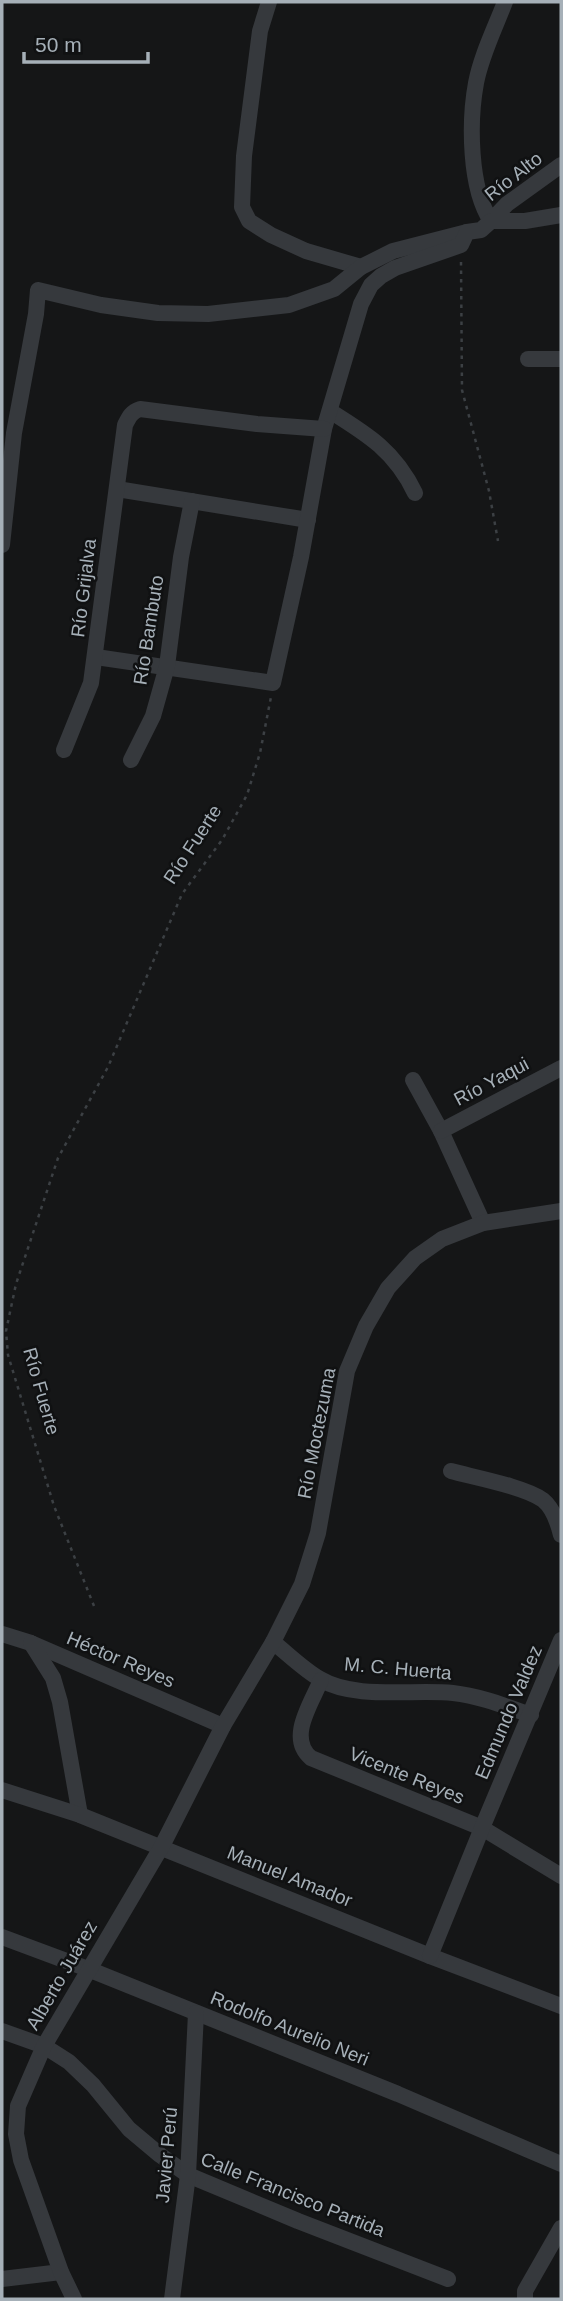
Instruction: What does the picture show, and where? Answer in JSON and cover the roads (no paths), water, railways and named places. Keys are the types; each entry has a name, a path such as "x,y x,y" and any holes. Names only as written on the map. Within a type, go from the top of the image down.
{"street":[{"path":"269,2 260,31 244,156 242,207 249,220 271,235 306,251 361,267"},
{"path":"491,221 478,189 474,160 473,111 477,81 505,2"},
{"name":"Río Alto","path":"491,221 507,204 561,165"},
{"path":"96,657 273,683 308,520 324,429 361,304 371,285 395,268 439,254 481,230 491,221 525,221 561,215"},
{"path":"2,545 14,433 38,290 101,305 158,313 208,314 289,305 334,289 361,267 393,251 464,238"},
{"path":"528,359 561,359"},
{"name":"Río Grijalva","path":"64,751 84,705 96,657 125,425 134,411 140,409 257,425 324,429"},
{"path":"330,411 373,438 390,454 415,493"},
{"path":"117,489 308,520"},
{"name":"Río Bambuto","path":"131,760 153,716 167,666 181,557 192,501"},
{"name":"Río Yaqui","path":"441,1131 561,1068"},
{"path":"413,1080 441,1131 483,1223"},
{"name":"Río Moctezuma","path":"223,1726 273,1642 302,1584 318,1533 347,1371 366,1326 388,1288 415,1258 442,1239 483,1223 561,1211"},
{"path":"451,1471 529,1493 543,1500 552,1511 561,1535"},
{"name":"Héctor Reyes","path":"2,1634 31,1643 223,1726"},
{"name":"Edmundo Valdez","path":"430,1956 561,1640"},
{"name":"M. C. Huerta","path":"273,1642 321,1680 363,1691 475,1696 531,1714"},
{"path":"31,1643 53,1678 60,1702 80,1815"},
{"name":"Vicente Reyes","path":"321,1680 300,1731 299,1741 303,1751 311,1758 481,1828 561,1876"},
{"name":"Alberto Juárez","path":"74,2299 61,2272 21,2161 16,2134 18,2106 44,2046 162,1846 223,1726"},
{"name":"Manuel Amador","path":"2,1790 80,1815 162,1846 430,1956 561,2006"},
{"name":"Rodolfo Aurelio Neri","path":"2,1937 398,2094 561,2164"},
{"name":"Javier Perú","path":"172,2299 188,2175 196,2013"},
{"name":"Calle Francisco Partida","path":"2,2031 44,2046 69,2062 93,2085 129,2129 188,2175 448,2279"},
{"path":"525,2299 525,2291 561,2228"},
{"path":"2,2278 61,2272"}]}
